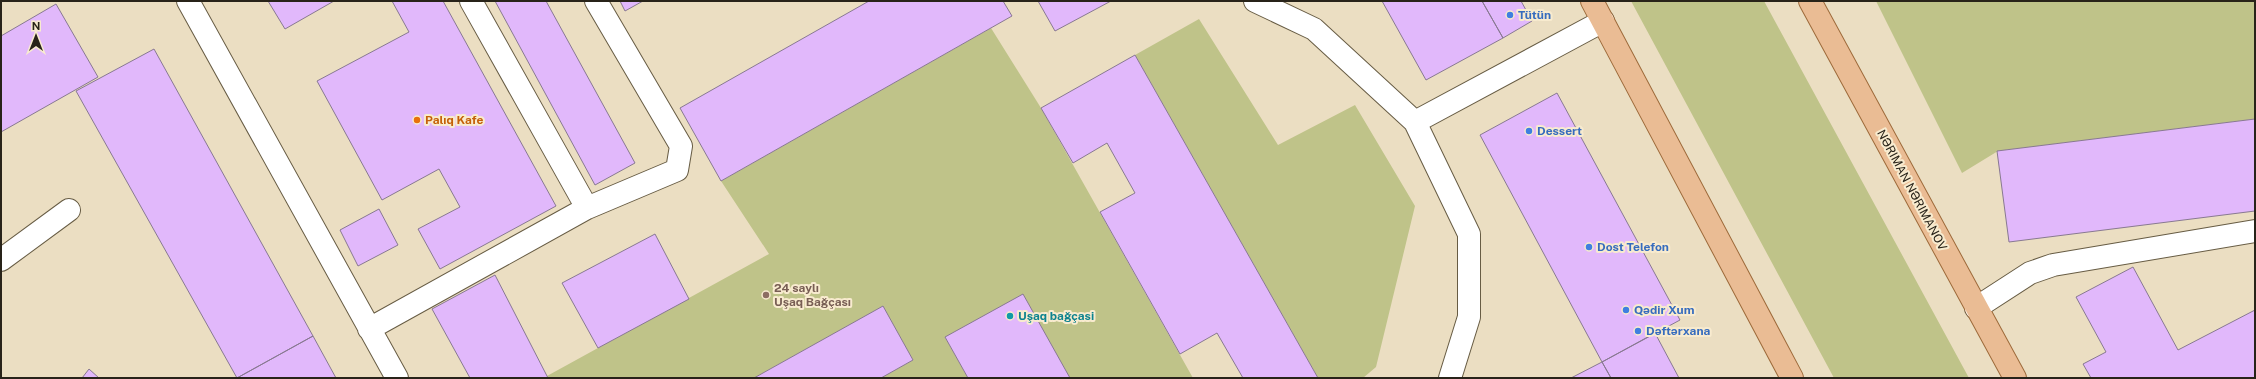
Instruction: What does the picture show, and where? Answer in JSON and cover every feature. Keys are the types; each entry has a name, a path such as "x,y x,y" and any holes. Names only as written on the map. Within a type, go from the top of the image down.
{"main road":[{"path":"1592,1 1792,378"},
{"name":"NƏRIMAN NƏRIMANOV","path":"1810,1 2015,378"}],"lane":[{"path":"188,1 369,330 397,378"},
{"path":"471,1 587,208"},
{"path":"369,330 587,208 676,170 681,146 596,1"},
{"path":"1255,1 1314,29 1415,122 1470,234 1470,317 1450,378"},
{"path":"1415,122 1603,21"},
{"path":"1,260 69,210"},
{"path":"1976,308 2030,273 2053,265 2255,231"}],"green space":[{"path":"1631,1 1764,1 1969,378 1834,378"},
{"path":"1876,1 2255,1 2255,119 1998,151 1962,173"},
{"path":"1199,19 1278,145 1355,105 1415,206 1376,367 1363,378 1318,378 1135,55"},
{"path":"991,28 1041,108 1193,378 1070,378 945,337 968,378 881,378 913,360 883,307 754,378 548,378 547,376 769,254 721,181"}],"building":[{"path":"268,1 334,1 285,29"},
{"path":"392,1 443,1 556,206 440,269 418,229 460,207 439,169 382,200 317,81 409,32"},
{"path":"495,1 546,1 635,163 595,185"},
{"path":"620,1 643,1 625,11"},
{"path":"869,1 1003,1 1012,16 721,181 680,108"},
{"path":"1038,1 1111,1 1055,31"},
{"path":"1382,1 1482,1 1503,38 1426,80"},
{"path":"1482,1 1521,1 1532,21 1503,38"},
{"path":"56,4 98,77 1,132 1,36"},
{"path":"154,49 313,336 237,378 76,91"},
{"path":"1135,55 1318,378 1243,378 1217,333 1180,354 1100,212 1135,193 1107,143 1073,163 1041,108"},
{"path":"1557,93 1680,320 1602,362 1480,135"},
{"path":"2255,119 2255,211 2009,242 1997,151"},
{"path":"379,209 398,245 358,266 340,230"},
{"path":"655,234 689,299 598,348 562,283"},
{"path":"2133,267 2178,350 2255,310 2255,378 2091,378 2083,364 2106,352 2076,297"},
{"path":"495,275 548,378 470,378 432,309"},
{"name":"Uşaq bağçasi","path":"1023,294 1070,378 968,378 945,337"},
{"path":"883,306 913,360 881,378 754,378"},
{"path":"1655,333 1679,378 1611,378 1602,362"},
{"path":"313,336 336,378 237,378"},
{"path":"1602,362 1611,378 1571,378"},
{"path":"89,369 99,378 82,378"}],"place":[{"name":"Tütün","path":"1510,15"},
{"name":"Palıq Kafe","path":"417,120"},
{"name":"Dessert","path":"1529,131"},
{"name":"Dost Telefon","path":"1589,247"},
{"name":"24 saylı Uşaq Bağçası","path":"766,295"},
{"name":"Qədir Xum","path":"1626,310"},
{"name":"Uşaq bağçasi","path":"1010,316"},
{"name":"Dəftərxana","path":"1638,331"}]}
